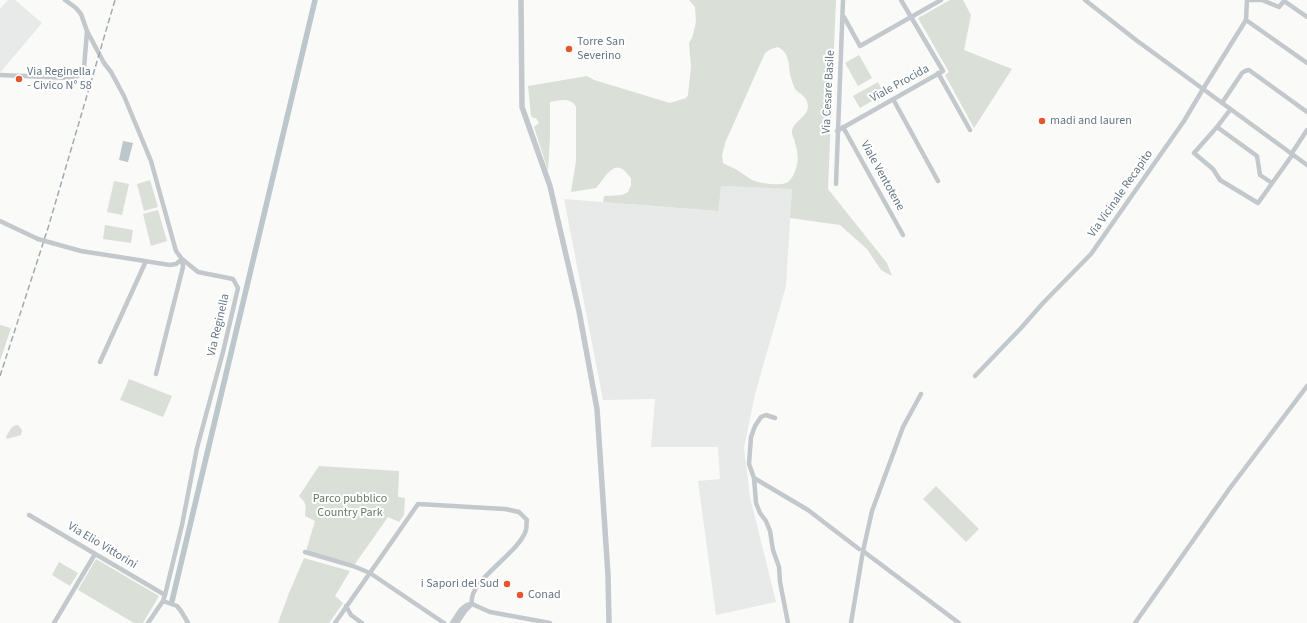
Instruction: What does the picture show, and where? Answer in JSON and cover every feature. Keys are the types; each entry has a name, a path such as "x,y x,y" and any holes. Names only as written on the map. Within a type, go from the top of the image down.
{"street":[{"name":"Via Reginella","path":"65,0 76,8 81,14 87,31 124,96 151,161 176,251 182,259 198,272 233,279 238,288 223,352 197,448 182,524 165,595 165,602 148,623"},
{"path":"521,0 522,107 550,186 579,311 597,409 608,575 609,623"},
{"name":"Via Cesare Basile","path":"836,184 843,0"},
{"name":"Viale Procida","path":"837,131 943,71 901,0"},
{"path":"843,16 860,46 941,0"},
{"path":"1085,0 1230,110 1307,165"},
{"path":"1247,0 1261,0 1278,7 1284,2 1307,17"},
{"name":"Via Vicinale Recapito","path":"975,376 1091,254 1180,127 1246,20 1247,0"},
{"path":"1246,20 1307,63"},
{"name":"Via Reginella","path":"0,75 76,77 84,68 87,31"},
{"path":"1222,104 1242,73 1249,70 1307,112"},
{"path":"938,73 970,130"},
{"path":"893,99 938,181"},
{"path":"1230,110 1217,128 1194,153 1213,169 1220,180 1258,203 1307,130"},
{"name":"Viale Ventotene","path":"843,127 903,235"},
{"path":"1217,128 1258,156 1260,175 1272,183"},
{"path":"0,221 38,239 81,251 170,265 176,264 182,259"},
{"path":"156,374 183,267 182,259"},
{"path":"100,362 146,261"},
{"path":"1135,623 1230,488 1307,386"},
{"path":"851,623 861,550 872,511 900,433 921,394"},
{"path":"776,418 766,415 761,417 755,426 752,437 749,464 754,478 756,503 768,526 779,567 780,582 788,623"},
{"path":"754,478 808,510 959,623"},
{"path":"335,623 418,504 505,509 519,512 526,520 526,529 522,539 483,579 472,594 472,604"},
{"name":"Via Elio Vittorini","path":"29,515 165,595"},
{"path":"305,552 353,566 370,573 444,623"},
{"path":"54,623 95,554"},
{"path":"165,602 177,606 182,611 188,623"},
{"path":"452,623 462,608 468,604 472,604 490,612 550,623"},
{"path":"457,623 472,604"},
{"path":"346,606 351,615 362,623"}],"shaded area":[{"path":"8,0 15,0 42,23 0,73 0,9"},
{"path":"123,141 133,143 128,162 119,160"},
{"path":"721,186 792,189 786,286 755,394 744,448 750,497 776,602 716,615 698,481 720,479 718,447 651,447 655,399 603,400 564,199 717,211"}],"green space":[{"path":"689,0 836,0 828,189 887,263 892,276 881,270 867,249 840,225 790,218 792,189 721,186 718,211 603,202 604,196 622,195 628,192 631,185 631,179 626,172 621,168 616,168 612,169 608,173 596,188 571,192 576,161 576,107 568,100 550,102 548,171 534,127 539,123 536,118 531,116 528,86 587,76 594,80 670,103 686,98 688,95 691,67 689,43 692,38 696,22 695,7","holes":["778,47 787,57 794,87 805,98 808,106 805,114 792,130 798,156 798,162 794,174 788,182 770,184 752,180 723,163 722,156 725,143 765,53"]},
{"path":"950,0 963,0 971,15 964,50 1012,69 974,128 945,75 949,72 918,18"},
{"path":"859,55 872,78 858,86 845,63"},
{"path":"878,82 884,94 860,108 853,96"},
{"path":"150,180 158,207 144,211 137,184"},
{"path":"114,181 129,184 122,215 107,212"},
{"path":"158,210 167,241 151,246 143,214"},
{"path":"105,225 133,230 131,243 103,239"},
{"path":"0,325 11,328 0,361"},
{"path":"129,379 172,396 163,417 120,400"},
{"path":"18,425 22,430 21,435 7,439 6,437 10,429"},
{"name":"Parco pubblico Country Park","path":"319,466 399,471 398,497 405,498 404,515 399,522 388,517 355,564 306,551 315,521 305,516 305,505 299,496"},
{"path":"936,486 979,529 966,542 923,499"},
{"path":"304,558 350,571 335,596 343,603 329,623 278,623 289,593"},
{"path":"96,559 159,596 143,623 134,623 78,590"},
{"path":"59,562 78,573 70,586 52,575"}],"waterway":[{"path":"172,601 315,0"}],"railway":[{"path":"0,376 48,228 115,0"}],"place":[{"name":"Torre San Severino","path":"569,49"},
{"name":"Via Reginella - Civico N° 58","path":"19,79"},
{"name":"madi and lauren","path":"1042,121"},
{"name":"i Sapori del Sud","path":"507,584"},
{"name":"Conad","path":"520,595"}]}
